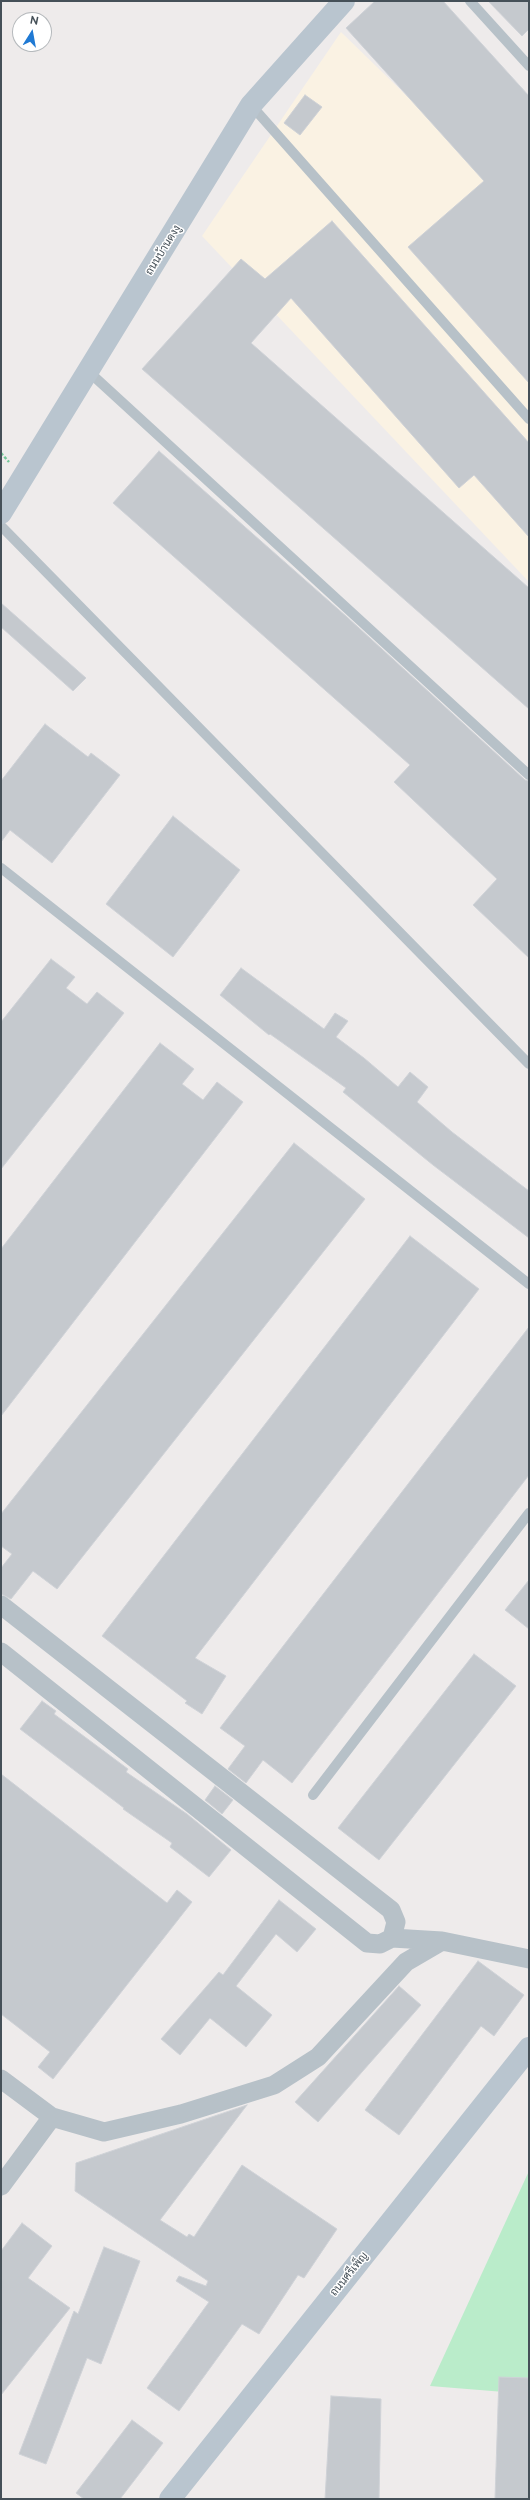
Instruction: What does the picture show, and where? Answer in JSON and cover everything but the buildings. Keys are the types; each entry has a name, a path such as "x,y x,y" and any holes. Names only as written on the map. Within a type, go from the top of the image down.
{"street":[{"name":"ถนนบ้านดงงู","path":"1,513 252,105 344,1"},
{"path":"1,1605 391,1910 396,1922 392,1938"},
{"path":"1,1652 367,1943 380,1944 392,1938 442,1941 529,1959"},
{"path":"1,2079 52,2117 104,2132 182,2114 274,2085 318,2057 406,1962 442,1941"},
{"name":"ถนนศรีเพ็ญ","path":"170,2499 529,2048"},
{"path":"1,2186 52,2117"}],"lane":[{"path":"470,1 529,66"},
{"path":"252,105 529,419"},
{"path":"88,371 529,775"},
{"path":"1,526 529,1064"},
{"path":"1,868 529,1284"},
{"path":"313,1795 529,1513"}],"shaded area":[{"path":"341,32 529,215 529,582 202,236"}],"green space":[{"path":"529,2171 529,2394 430,2386"}]}
